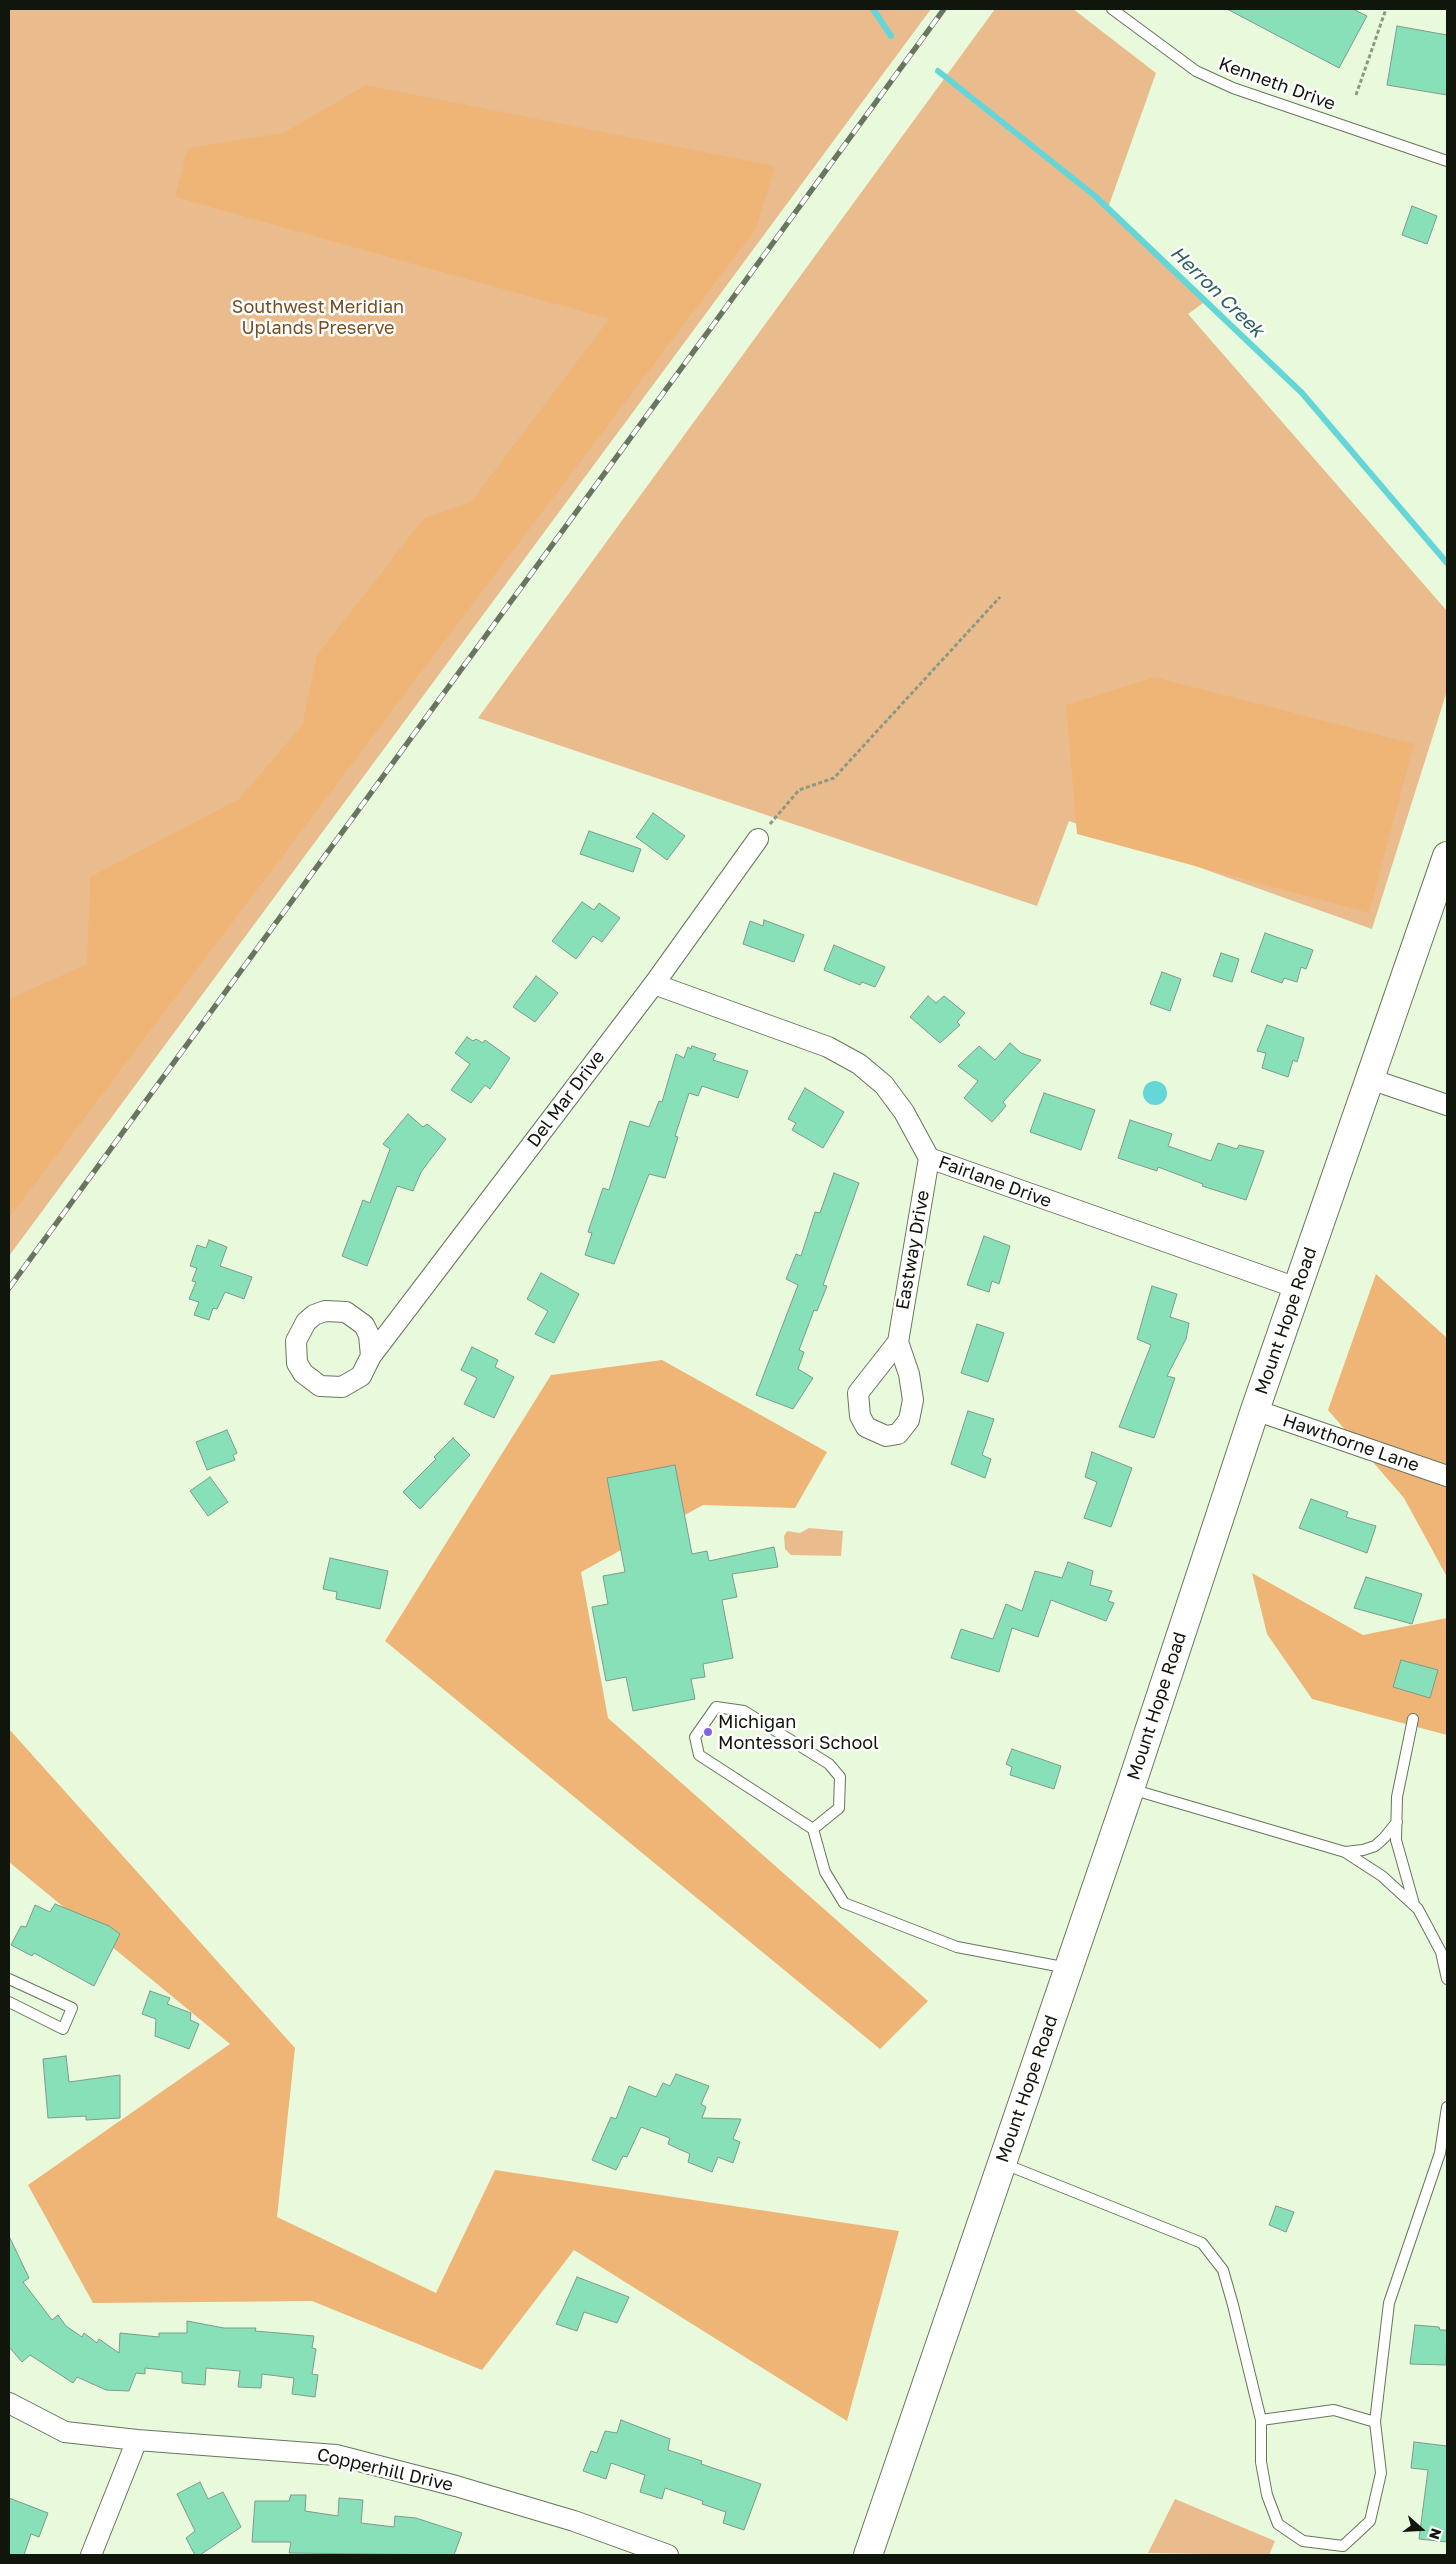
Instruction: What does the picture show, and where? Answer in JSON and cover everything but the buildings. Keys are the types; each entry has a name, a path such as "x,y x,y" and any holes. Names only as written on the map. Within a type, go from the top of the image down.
{"street":[{"name":"Del Mar Drive","path":"371,1356 654,984 758,839"},
{"name":"Mount Hope Road","path":"868,2555 1130,1789 1255,1410 1447,856"},
{"name":"Fairlane Drive","path":"654,984 828,1047 859,1064 884,1085 904,1112 929,1158 1297,1288"},
{"path":"1370,1079 1447,1105"},
{"name":"Eastway Drive","path":"898,1342 929,1158"},
{"name":"Hawthorne Lane","path":"1255,1410 1447,1476"},
{"name":"Copperhill Drive","path":"9,2402 65,2432 137,2440 336,2455 456,2486 574,2521 668,2555"},
{"path":"91,2555 137,2440"}],"lane":[{"name":"Kenneth Drive","path":"1112,9 1196,71 1233,88 1447,161"},
{"path":"813,1829 839,1808 840,1777 829,1764 744,1710 716,1707 695,1737 699,1755 813,1829 825,1872 844,1903 957,1948 1068,1968"},
{"path":"1413,1719 1398,1797 1396,1840 1398,1855 1414,1905"},
{"path":"1130,1789 1345,1852 1382,1876 1418,1909 1441,1952 1447,1978"},
{"path":"1345,1852 1363,1850 1375,1846 1397,1822"},
{"path":"9,1979 72,2008 63,2029 9,2002"},
{"path":"1002,2163 1202,2243 1223,2270 1261,2420 1261,2462 1267,2495 1278,2524 1303,2541 1343,2546 1370,2521 1381,2473 1375,2422 1389,2303 1440,2153 1447,2107"},
{"path":"1261,2420 1334,2410 1375,2422"}],"path":[{"path":"1356,95 1386,9"},
{"path":"758,839 799,790 834,778 1000,597"}],"green space":[{"name":"Southwest Meridian Uplands Preserve","path":"9,9 931,9 9,1256"},
{"path":"995,9 1073,9 1156,73 1108,208 1206,301 1188,314 1447,611 1447,691 1372,929 1069,821 1037,906 478,718"},
{"path":"809,1528 843,1531 841,1556 791,1555 785,1549 784,1536 787,1531 800,1533"},
{"path":"1175,2499 1275,2541 1269,2555 1148,2553"}],"shaded area":[{"path":"366,85 775,166 756,229 9,1218 9,999 87,964 90,877 239,799 302,725 317,655 424,518 471,502 609,319 175,197 188,148 283,133"},
{"path":"1155,677 1414,744 1369,913 1077,834 1066,705"},
{"path":"1376,1274 1447,1338 1447,1577 1404,1498 1328,1410"},
{"path":"662,1360 827,1452 795,1508 703,1505 581,1572 608,1718 928,2001 880,2049 385,1641 551,1375"},
{"path":"1252,1573 1363,1635 1447,1618 1447,1735 1312,1699 1267,1634"},
{"path":"9,1729 295,2048 277,2217 436,2293 495,2170 899,2231 847,2421 574,2250 482,2370 312,2301 93,2303 28,2185 230,2044 9,1862"}],"water":[{"path":"1155,1081 1163,1085 1167,1093 1163,1101 1155,1105 1147,1101 1143,1093 1147,1085"}],"waterway":[{"name":"Herron Creek","path":"873,9 891,36"},
{"name":"Herron Creek","path":"938,71 1095,196 1302,393 1447,563"}],"railway":[{"path":"9,1288 944,9"}],"place":[{"name":"Michigan Montessori School","path":"708,1732"}]}
